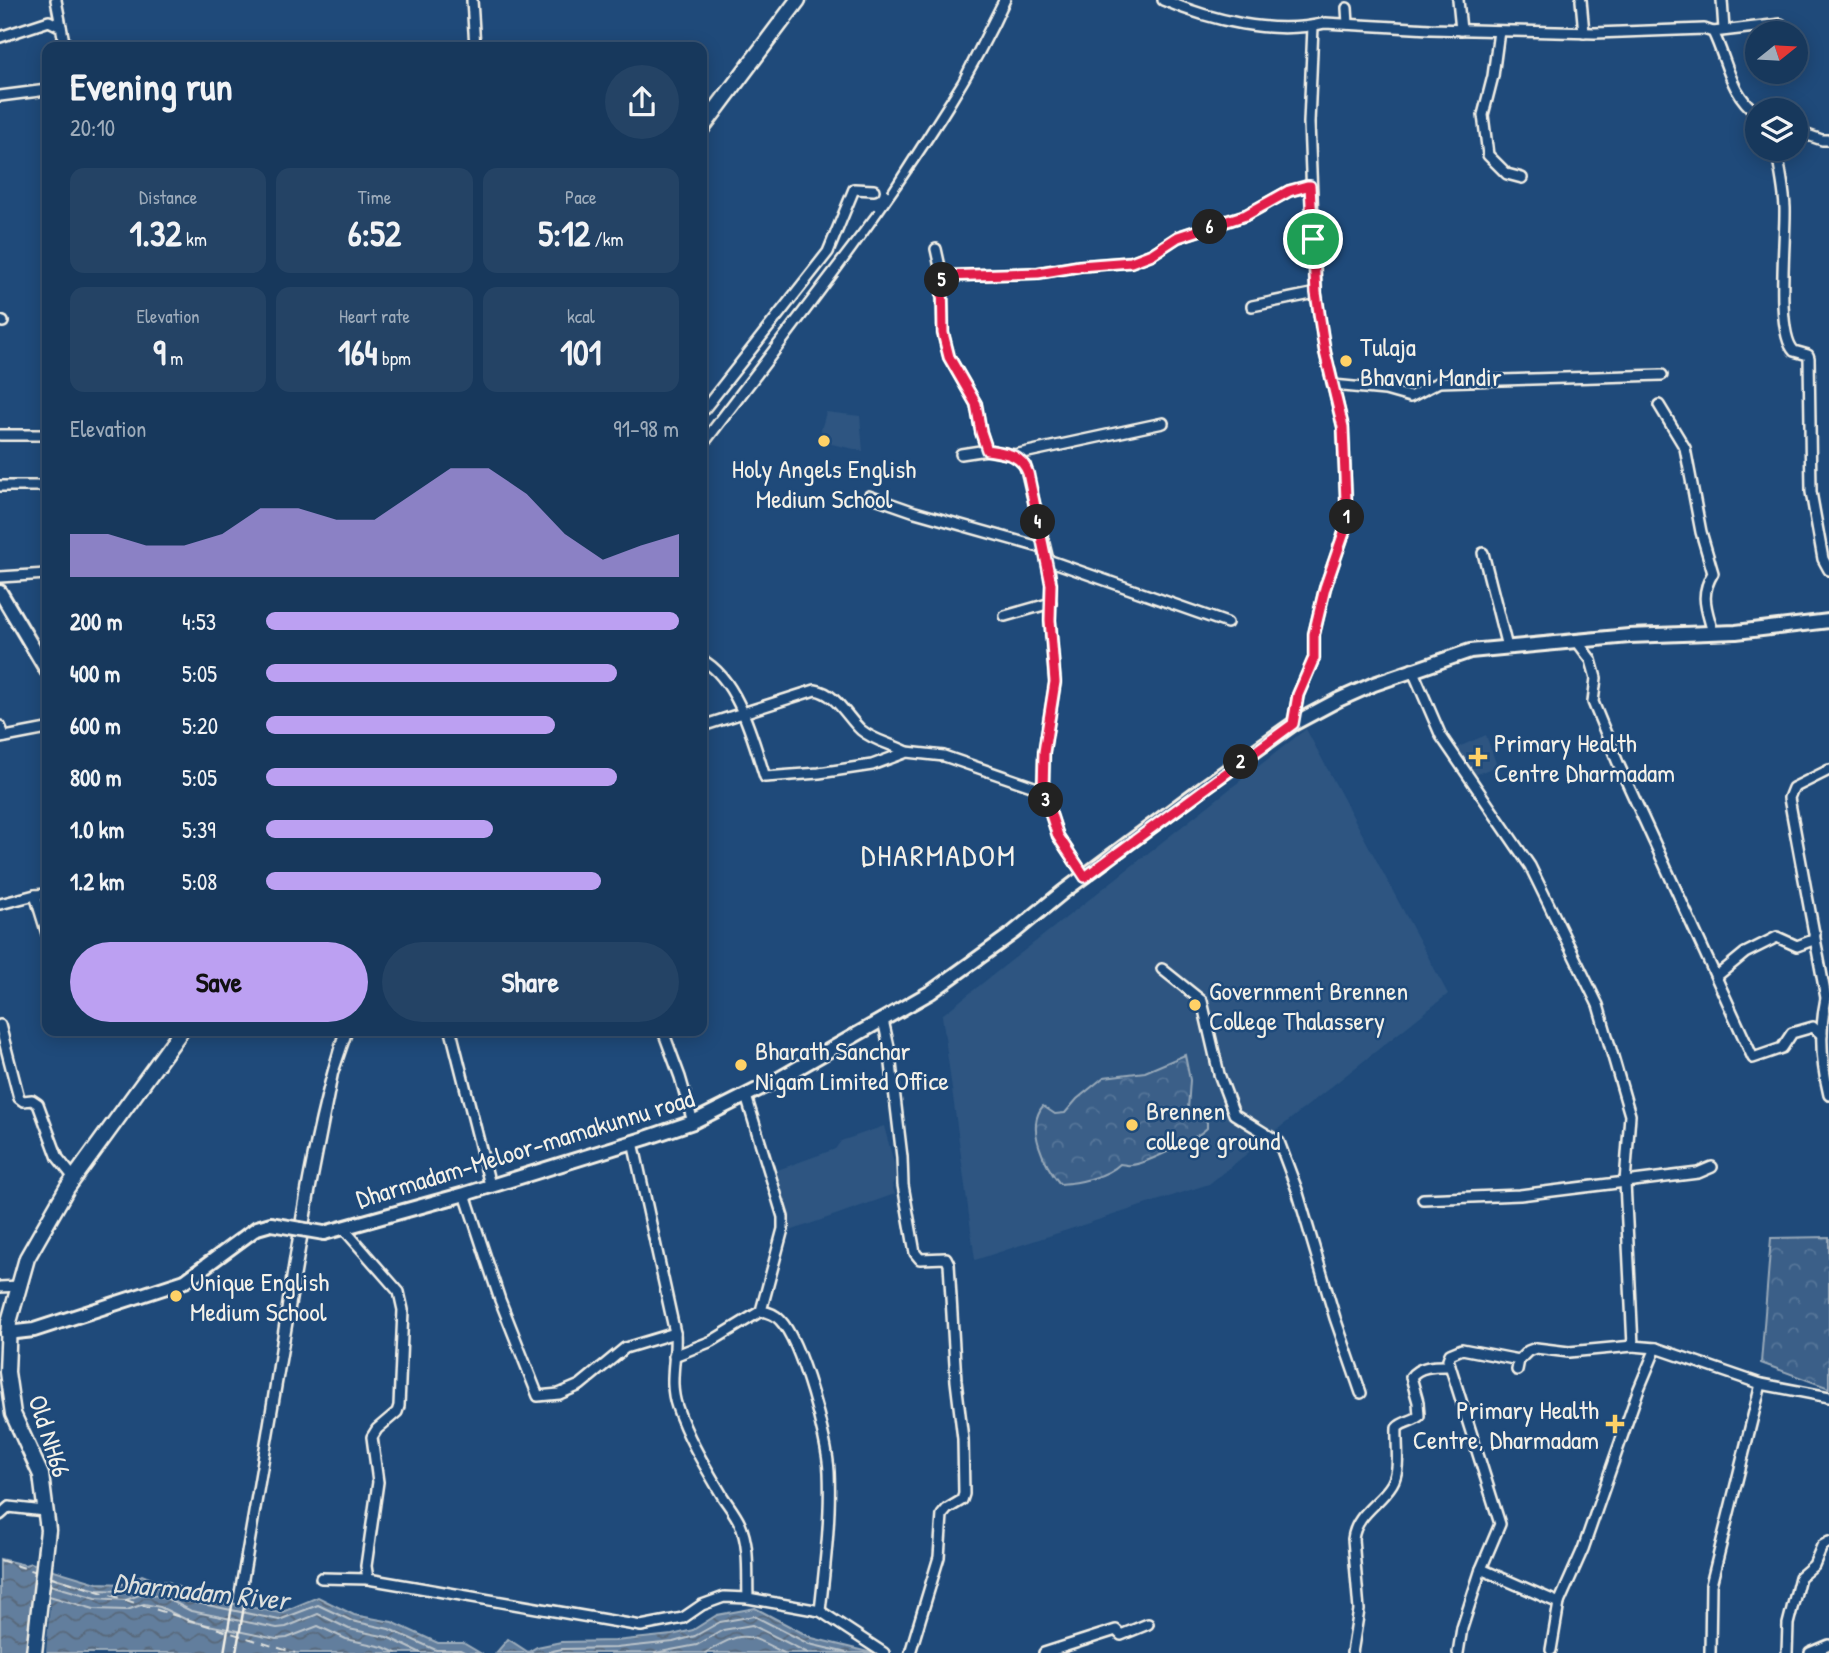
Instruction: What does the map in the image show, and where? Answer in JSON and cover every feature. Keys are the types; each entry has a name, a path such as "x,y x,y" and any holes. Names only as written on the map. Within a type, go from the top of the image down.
{"main road":[{"path":"707,121 798,0"},
{"path":"0,592 42,663"},
{"name":"Dharmadam-Meloor-mamakunnu road","path":"7,1333 34,1330 185,1281 257,1228 271,1224 324,1233 465,1194 693,1122 746,1096 931,992 1293,724 1338,699 1412,669 1470,650 1576,640 1736,632 1829,621"},
{"name":"Old NH66","path":"34,1653 47,1530 41,1475 13,1414 7,1372 7,1333 27,1258 74,1178 177,1036"}],"street":[{"path":"56,0 64,42"},
{"path":"472,0 475,42"},
{"path":"1165,0 1230,20 1276,28 1325,23 1499,31 1521,28 1584,33 1704,29 1713,32 1745,28"},
{"path":"1458,0 1461,30"},
{"path":"1581,0 1584,33"},
{"path":"1723,0 1724,30"},
{"path":"1348,8 1348,24"},
{"path":"0,37 49,21 61,27"},
{"path":"1293,724 1298,695 1314,658 1314,634 1325,588 1347,524 1343,427 1325,352 1316,293 1308,123 1313,26"},
{"path":"1499,31 1493,76 1483,115 1488,155 1507,174 1521,177"},
{"path":"1713,32 1745,105"},
{"path":"0,96 42,91"},
{"path":"1808,135 1829,140"},
{"path":"1778,161 1785,209 1782,298 1787,339 1794,351 1808,355 1809,358 1811,492 1823,559 1829,570"},
{"path":"942,276 1038,273 1131,262 1152,254 1178,237 1246,215 1289,191 1310,186"},
{"path":"707,406 828,252 853,189 874,190"},
{"path":"936,249 942,276 943,333 949,357 976,404 987,450"},
{"path":"1252,306 1316,293"},
{"path":"1333,385 1385,390 1410,397 1440,382 1662,375"},
{"path":"1659,405 1685,449 1701,532 1713,573 1704,587 1713,633"},
{"path":"1014,455 1163,424"},
{"path":"0,435 42,435"},
{"path":"961,454 987,450 1014,455 1021,459 1028,473 1051,584 1050,620 1055,682 1044,752 1043,790 1058,836 1085,877"},
{"path":"0,486 42,486"},
{"path":"869,496 915,512 1043,548"},
{"path":"1483,553 1507,647"},
{"path":"1048,560 1227,623"},
{"path":"0,578 42,574"},
{"path":"1005,616 1051,603"},
{"path":"1576,640 1591,660 1596,678 1593,702 1618,762 1753,1058 1782,1048 1792,1033 1813,1027 1822,1035"},
{"path":"707,664 726,681 743,712 765,777 872,765 907,752"},
{"path":"1412,669 1441,736 1530,866 1598,1005 1630,1115 1625,1182 1633,1346"},
{"path":"707,724 815,690 824,692 861,729 874,738 907,752 944,756 1043,790"},
{"path":"0,726 2,738 42,730"},
{"path":"1829,770 1793,788 1789,798 1826,998 1821,1022 1829,1095"},
{"path":"0,904 42,894"},
{"path":"34,895 42,919"},
{"path":"1717,976 1745,953 1777,937 1797,946 1813,940 1815,933"},
{"path":"1162,969 1202,1001 1219,1074 1234,1114 1279,1142 1297,1189 1335,1318 1361,1393"},
{"path":"883,1020 889,1047 903,1185 915,1252 920,1259 946,1258 949,1264 956,1381 963,1439 964,1494 962,1500 947,1508 942,1515 939,1557 910,1653"},
{"path":"0,1025 19,1098 38,1104 58,1158 74,1178"},
{"path":"452,1036 491,1185"},
{"path":"665,1036 693,1122"},
{"path":"746,1096 783,1217 783,1230 761,1311"},
{"path":"633,1142 675,1333 671,1382 677,1407 699,1455 740,1522 748,1598"},
{"path":"1423,1199 1520,1195 1698,1173 1712,1167"},
{"path":"465,1194 500,1300 538,1396 559,1394 580,1385 625,1349 675,1333"},
{"path":"344,1228 399,1292 404,1310 399,1406 397,1412 377,1429 372,1437 378,1482 366,1566 368,1579"},
{"path":"0,1287 19,1286"},
{"path":"674,1356 712,1341 761,1311 770,1312 780,1320 806,1368 829,1468 828,1533 820,1611"},
{"path":"1517,1370 1519,1360 1528,1351 1536,1348 1569,1352 1633,1346 1657,1348 1761,1384 1829,1397"},
{"path":"1551,1650 1559,1603 1583,1549 1638,1391 1657,1348"},
{"path":"1458,1653 1462,1629 1481,1569 1500,1524 1450,1366 1450,1354 1462,1349 1519,1360"},
{"path":"1352,1653 1359,1610 1354,1530 1366,1512 1393,1483 1397,1462 1397,1429 1419,1416 1418,1402 1410,1377 1420,1369 1450,1366"},
{"path":"1710,1653 1711,1585 1761,1384"},
{"path":"0,1515 5,1505 44,1511"},
{"path":"1787,1653 1788,1624 1800,1577 1814,1565 1822,1546 1829,1542"},
{"path":"1481,1569 1559,1603"},
{"path":"321,1578 368,1579 641,1626 683,1618 702,1605 724,1597 786,1603 820,1611 884,1653"},
{"path":"1044,1653 1116,1630 1121,1634 1148,1624"},
{"path":"1810,1653 1829,1645"}],"shaded area":[{"path":"826,412 860,416 863,451 818,441"},
{"name":"Government Brennen College Thalassery","path":"1306,729 1448,994 1209,1184 975,1260 942,1015"},
{"name":"Primary Health Centre Dharmadam","path":"1486,735 1497,766 1472,776 1456,748"},
{"path":"884,1126 894,1163 895,1180 892,1185 895,1194 790,1231 772,1172 835,1149 841,1141"}],"green space":[{"path":"1185,1055 1190,1080 1188,1109 1192,1116 1202,1117 1207,1122 1207,1128 1159,1156 1138,1164 1120,1164 1100,1176 1060,1184 1048,1167 1039,1146 1036,1125 1043,1106 1055,1114 1065,1113 1077,1099 1104,1077 1145,1072"},
{"path":"1829,1237 1829,1388 1761,1363 1771,1238"}],"water":[{"path":"0,1559 25,1565 31,1563 97,1583 125,1584 142,1575 169,1582 195,1596 280,1613 318,1597 354,1615 392,1622 438,1643 463,1643 480,1653 0,1653"},
{"path":"755,1608 812,1638 872,1653 496,1653 508,1639 528,1652 537,1647 561,1642 615,1641 672,1635 693,1630 717,1615"}],"pier":[{"path":"35,1561 53,1566 46,1653 26,1653"}],"ferry route":[{"path":"0,1560 37,1572"},
{"path":"49,1576 295,1653"}],"railway":[{"path":"888,190 958,80 998,0"},
{"path":"707,448 839,275 918,162 968,83 1011,0"},
{"path":"707,428 874,210"},
{"path":"224,1653 292,1238 317,1113 338,1036"},
{"path":"236,1653 314,1199 338,1075 351,1036"}],"place":[{"name":"Tulaja Bhavani Mandir","path":"1346,361"},
{"name":"Holy Angels English Medium School","path":"824,441"},
{"name":"Primary Health Centre Dharmadam","path":"1478,757"},
{"name":"Government Brennen College Thalassery","path":"1195,1005"},
{"name":"Bharath Sanchar Nigam Limited Office","path":"741,1065"},
{"name":"Brennen college ground","path":"1132,1125"},
{"name":"Unique English Medium School","path":"176,1296"},
{"name":"Primary Health Centre, Dharmadam","path":"1615,1424"}],"district":[{"name":"DHARMADOM","path":"939,855"}],"route":[{"path":"1307,186 1310,186 1313,239 1316,293 1325,352 1343,427 1347,524 1325,588 1314,634 1314,658 1298,695 1293,724 1085,877 1058,836 1043,790 1044,752 1055,682 1050,620 1051,584 1028,473 1021,459 1014,455 987,450 976,404 949,357 943,333 942,276 1038,273 1131,262 1152,254 1178,237 1246,215 1289,191 1307,186"}],"water label":[{"name":"Dharmadam River","path":"201,1591"}]}
